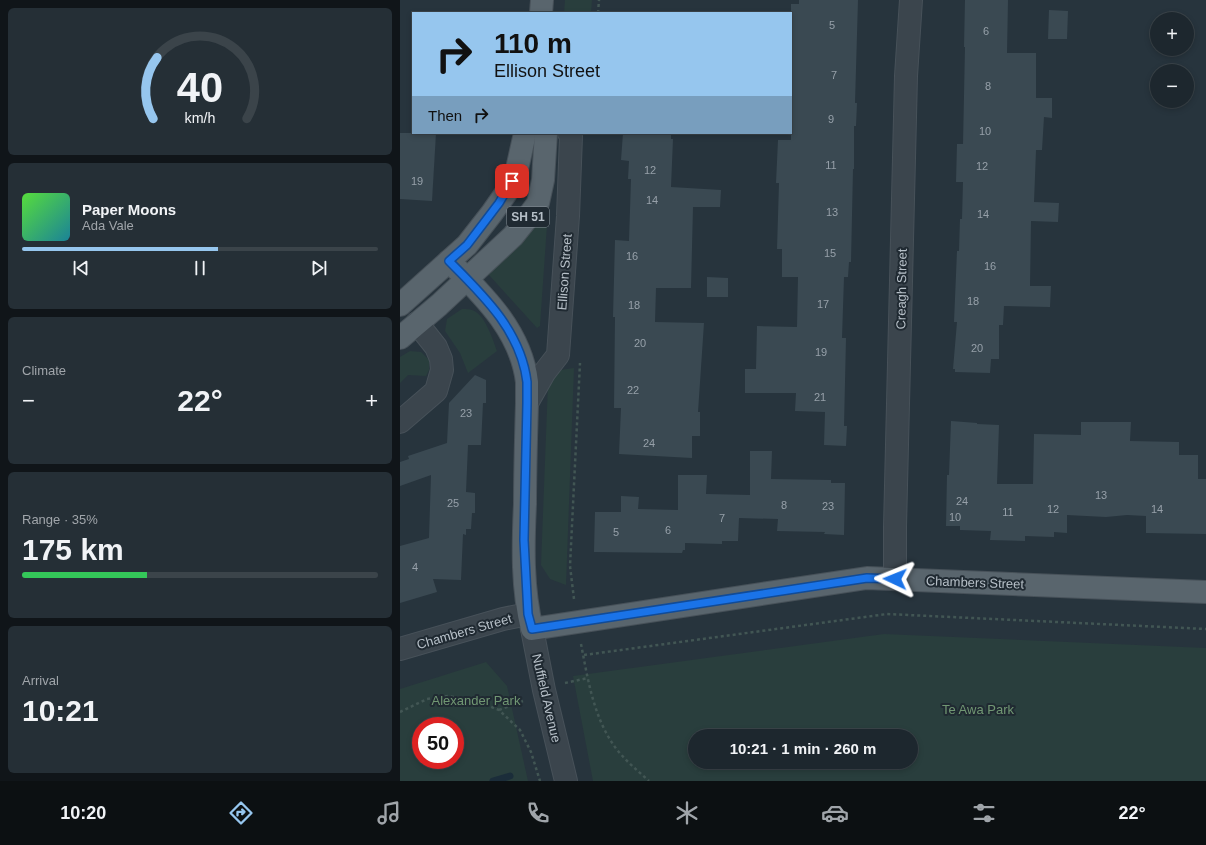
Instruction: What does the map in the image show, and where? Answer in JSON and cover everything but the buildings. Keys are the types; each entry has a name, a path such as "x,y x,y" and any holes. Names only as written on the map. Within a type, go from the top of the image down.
{"main road":[{"path":"541,12 542,0"},
{"name":"SH 51","path":"400,305 467,245 506,193 518,169 525,134"},
{"name":"SH 51","path":"400,338 513,236 538,203 543,180 546,134"},
{"name":"Ellison Street","path":"449,261 498,313 513,337 522,361 527,381 524,540 530,622"},
{"name":"Chambers Street","path":"530,622 577,622 867,578 1206,592"}],"street":[{"name":"Creagh Street","path":"895,579 906,76 911,0"},
{"name":"Ellison Street","path":"527,403 544,373 558,355 568,216 571,136 570,134"},
{"path":"400,422 436,391 442,370 441,359 436,347 417,323"},
{"name":"Chambers Street","path":"400,649 503,619 530,622"},
{"name":"Nuffield Avenue","path":"530,622 544,690 566,781"}],"path":[{"path":"598,12 599,0"},
{"path":"581,358 570,566 577,622 594,704 604,728 617,750 649,781"},
{"path":"584,655 887,614 1206,629"},
{"path":"400,712 427,699 448,696 474,700 499,710 520,730 531,752 540,781"}],"green space":[{"path":"565,0 592,0 591,12 564,12"},
{"path":"535,223 547,225 540,326 537,328 489,275 489,268"},
{"path":"462,309 469,309 477,312 485,322 497,351 468,373 460,353 445,331 447,319"},
{"path":"410,351 421,352 429,360 429,370 426,376 408,375 400,383 400,357"},
{"path":"574,368 566,585 550,579 541,565 548,383 561,370"},
{"name":"Te Awa Park","path":"884,634 1206,648 1206,781 593,781 573,676"},
{"name":"Alexander Park","path":"486,662 507,686 528,781 400,781 400,689"}],"waterway":[{"path":"493,781 510,776"}],"route":[{"path":"512,181 492,214 467,245 449,261 498,313 513,337 522,361 527,381 524,540 528,614 532,629 867,578 895,579"}]}
